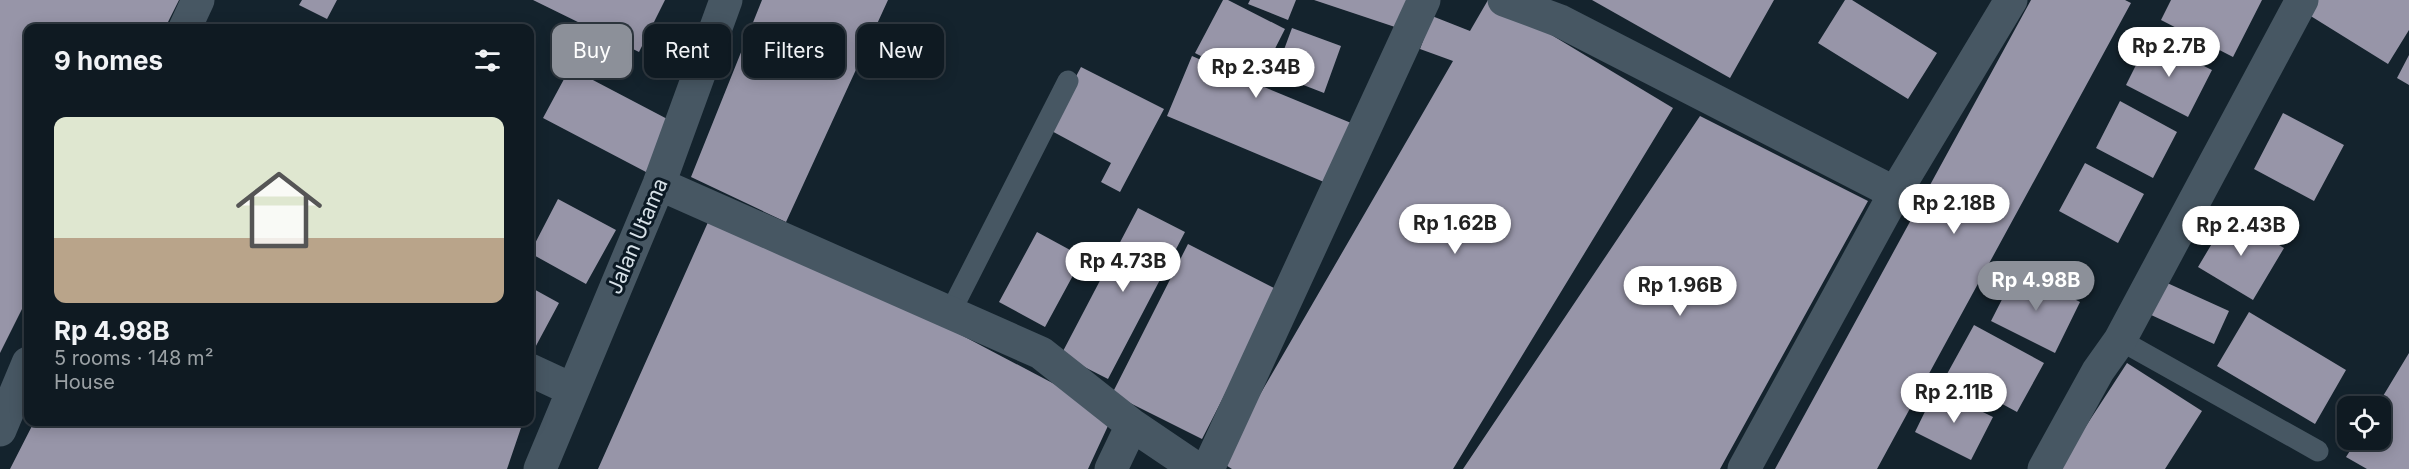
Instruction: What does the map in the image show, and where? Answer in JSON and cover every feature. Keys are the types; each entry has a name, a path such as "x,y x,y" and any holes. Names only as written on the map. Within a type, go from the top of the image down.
{"street":[{"path":"187,24 198,0"},
{"name":"Jalan Utama","path":"540,469 571,389 659,184 726,0"},
{"path":"1208,469 1424,0"},
{"path":"1504,0 1564,11 1895,193"},
{"path":"1744,469 1895,193 2010,0"},
{"path":"2044,469 2098,371 2120,340 2302,0"},
{"path":"659,184 951,311 1041,353 1132,425 1197,469"},
{"path":"534,372 571,389"},
{"path":"0,430 24,373"},
{"path":"1111,469 1132,425"}],"lane":[{"path":"951,311 1068,81"},
{"path":"2120,340 2318,451"}],"building":[{"path":"0,0 179,0 167,24 24,24 24,305 0,353"},
{"path":"302,0 337,0 327,19 299,5"},
{"path":"533,0 665,0 653,24 644,24 644,42 639,52 632,49 632,24 582,24"},
{"path":"762,0 888,0 877,24 857,24 857,67 786,222 691,177 743,47 743,78 845,78 845,24 752,24"},
{"path":"1223,0 1228,0 1285,29 1257,84 1356,125 1331,185 1167,116 1192,56 1252,82 1195,53"},
{"path":"1250,0 1296,0 1288,20 1248,4"},
{"path":"1314,0 1410,0 1401,29"},
{"path":"1488,0 1493,0 1673,108 1453,469 1232,469 1221,462 1453,61 1420,49 1432,16 1470,31"},
{"path":"1592,0 1774,0 1730,78"},
{"path":"1845,0 1852,0 1937,53 1908,99 1818,43"},
{"path":"2031,0 2125,0 2131,3 1877,469 1775,469"},
{"path":"2171,0 2262,0 2233,57 2161,20"},
{"path":"2307,0 2409,0 2409,30 2388,64 2301,10"},
{"path":"1292,28 1341,46 1324,93 1275,74"},
{"path":"2149,39 2212,70 2188,117 2126,85"},
{"path":"2409,55 2409,85 2397,78"},
{"path":"1081,67 1164,109 1120,192 1101,182 1111,163 1048,129"},
{"path":"565,78 589,78 673,122 646,172 543,118"},
{"path":"2120,101 2177,132 2153,178 2096,148"},
{"path":"2283,113 2344,145 2314,201 2254,169"},
{"path":"1700,116 1868,201 1720,469 1463,469"},
{"path":"2085,163 2144,194 2118,243 2059,211"},
{"path":"558,199 616,230 586,284 534,255 534,245"},
{"path":"1138,208 1185,232 1108,379 1061,355"},
{"path":"713,211 783,241 1113,415 1088,469 598,469"},
{"path":"2229,215 2284,248 2253,300 2198,267"},
{"path":"1037,232 1083,257 1045,327 999,302"},
{"path":"1188,244 1278,290 1202,439 1112,394"},
{"path":"2017,270 2080,302 2055,353 1991,321"},
{"path":"2165,282 2229,311 2214,344 2149,314"},
{"path":"534,289 559,303 534,350"},
{"path":"2249,312 2346,370 2315,424 2217,366"},
{"path":"1974,325 2044,363 2017,412 1947,374"},
{"path":"2409,353 2409,469 2367,469 2346,457 2351,450 2391,450 2391,396 2383,396"},
{"path":"2127,363 2202,411 2165,469 2058,469"},
{"path":"1936,389 1993,417 1971,460 1915,432"},
{"path":"32,426 522,426 507,469 10,469"}]}
